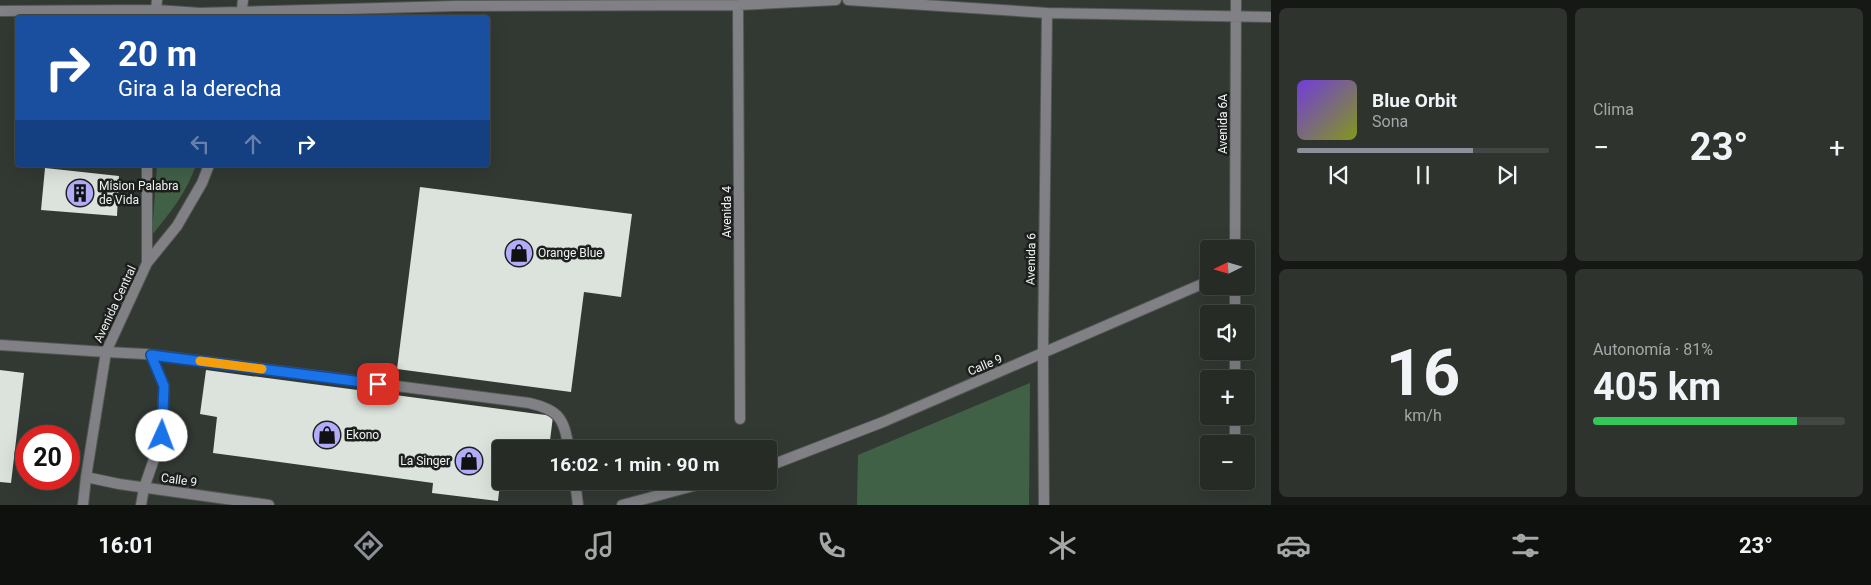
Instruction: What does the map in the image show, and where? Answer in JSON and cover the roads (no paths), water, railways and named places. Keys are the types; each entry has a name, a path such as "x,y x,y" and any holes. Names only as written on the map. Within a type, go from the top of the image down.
{"street":[{"path":"241,15 243,0"},
{"path":"0,11 156,9 241,15 455,3 738,5 836,0"},
{"path":"848,0 1047,13 1271,17"},
{"name":"Avenida 6A","path":"1235,240 1236,0"},
{"name":"Avenida 4","path":"738,5 740,419"},
{"name":"Avenida 6","path":"1044,505 1043,354 1047,13"},
{"name":"Avenida Central","path":"147,167 147,263"},
{"name":"Avenida Central","path":"83,505 106,352 147,263 177,226 202,183 208,167"},
{"name":"Calle 9","path":"777,463 883,422 1200,285"},
{"path":"0,345 151,355 529,402 545,406 557,415 566,426 568,440"},
{"path":"142,505 144,488 162,436 164,386 151,355"},
{"name":"Calle 9","path":"86,477 144,488 269,505"},
{"path":"576,490 578,505"},
{"path":"622,505 678,490"}],"place":[{"name":"Mision Palabra de Vida","path":"80,193"},
{"name":"Orange Blue","path":"519,253"},
{"name":"Ekono","path":"327,435"},
{"name":"La Singer","path":"469,461"}]}
